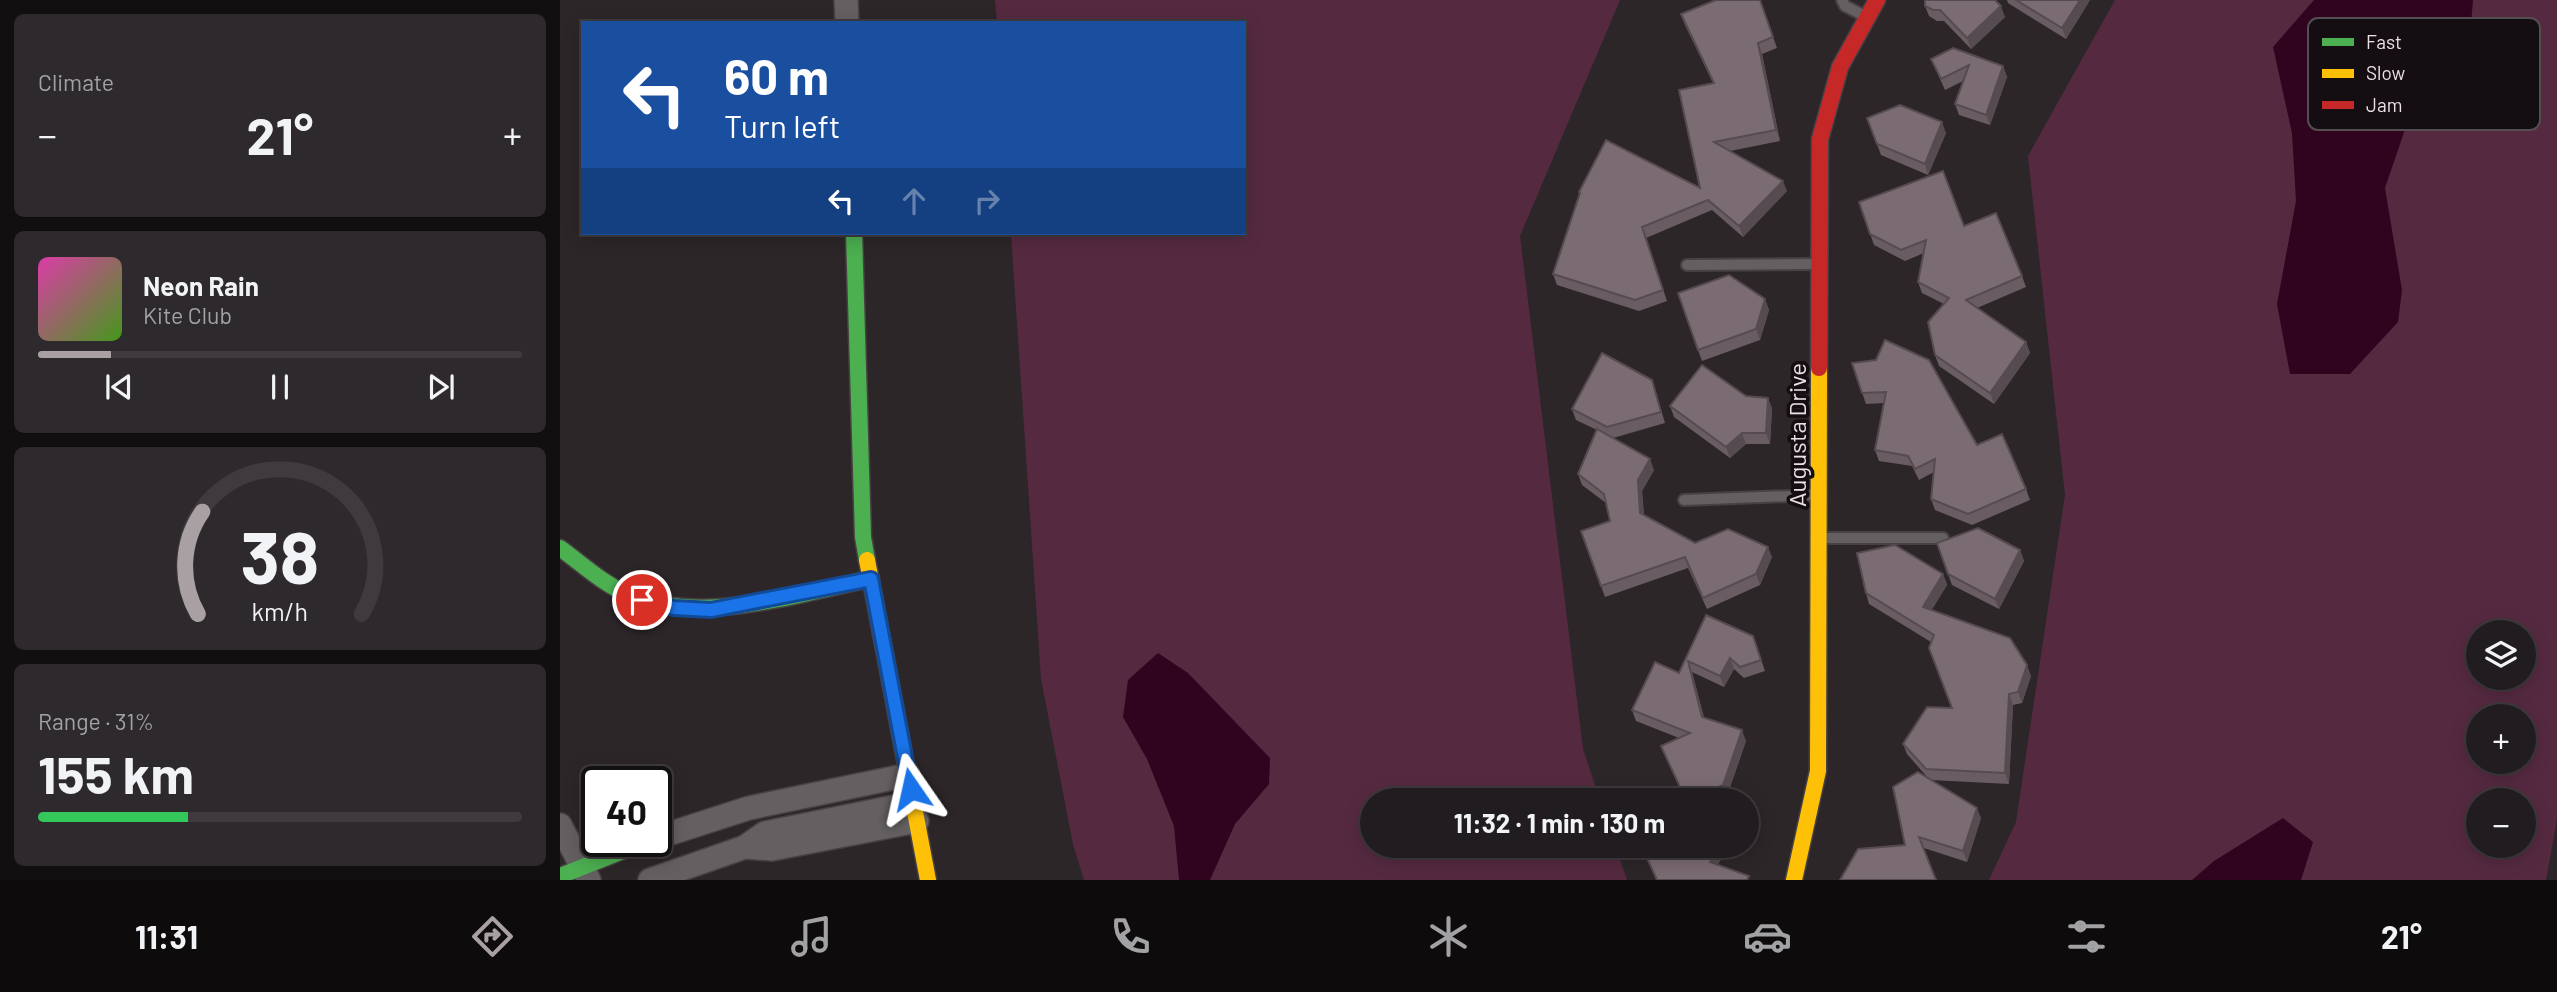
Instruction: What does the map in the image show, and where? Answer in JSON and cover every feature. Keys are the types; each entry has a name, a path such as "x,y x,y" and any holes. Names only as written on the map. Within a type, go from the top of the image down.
{"street":[{"path":"846,0 847,21"},
{"name":"Augusta Drive","path":"1794,880 1818,771 1820,139 1840,66 1877,0"},
{"path":"854,235 861,514 928,880"},
{"path":"560,548 624,593 661,605 690,610 711,610 871,579"},
{"path":"672,833 749,808 908,775"},
{"path":"650,880 745,847 765,833 915,812"},
{"path":"560,825 586,873"},
{"path":"560,876 586,873 616,857"}],"lane":[{"path":"1842,0 1845,6 1867,16"},
{"path":"1687,265 1819,264"},
{"path":"1684,500 1819,495"},
{"path":"1819,538 1943,538"}],"shaded area":[{"path":"995,0 1620,0 1520,236 1583,749 1596,788 1360,788 1360,858 1619,858 1627,880 1084,880 1073,844 1041,679 1011,235 1246,235 1246,21 997,21"},
{"path":"2115,0 2557,0 2557,819 2546,880 1989,880 2016,822 2065,495 2028,156"},
{"path":"2314,0 2473,0 2472,18 2308,18 2308,130 2405,130 2385,188 2402,290 2398,322 2350,374 2290,374 2277,304 2296,201 2292,133 2273,47"},
{"path":"1158,653 1188,673 1270,758 1269,784 1235,824 1210,880 1179,880 1174,826 1147,759 1123,717 1128,680"},
{"path":"2283,818 2313,842 2301,880 2192,880 2214,861"}],"building":[{"path":"1716,0 1760,0 1773,37 1758,43 1776,130 1714,142 1783,181 1739,226 1708,200 1642,227 1663,290 1635,300 1553,274 1579,192 1606,140 1700,188 1679,90 1714,83 1681,14"},
{"path":"1925,0 1995,0 2001,6 1967,38 1940,10 1925,6"},
{"path":"2016,0 2080,0 2062,28"},
{"path":"1953,48 2003,66 1986,115 1955,104 1969,65 1941,79 1931,59"},
{"path":"1900,105 1942,122 1925,164 1877,144 1867,118"},
{"path":"1943,171 1964,226 1996,213 2022,276 1966,300 2026,342 1990,393 1935,355 1928,322 1949,298 1918,282 1926,240 1901,250 1870,234 1859,202"},
{"path":"1729,275 1765,299 1756,329 1698,350 1678,293"},
{"path":"1885,340 1929,360 1977,445 2002,434 2026,489 1968,514 1931,499 1935,459 1915,469 1908,456 1875,450 1886,392 1862,393 1852,363 1876,360"},
{"path":"1602,353 1652,380 1661,412 1607,427 1572,409"},
{"path":"1702,365 1746,396 1768,398 1766,433 1742,433 1726,447 1670,406"},
{"path":"1597,429 1650,459 1638,480 1640,513 1695,543 1728,529 1768,547 1756,574 1703,598 1685,557 1601,586 1581,531 1610,521 1604,494 1578,474"},
{"path":"1978,528 2020,550 1995,599 1948,574 1937,543"},
{"path":"1895,545 1943,574 1923,607 2010,638 2027,665 2018,692 2009,694 2005,773 1926,769 1903,744 1927,707 1952,708 1929,648 1934,635 1866,593 1857,553"},
{"path":"1706,615 1753,636 1761,660 1740,667 1730,658 1720,676 1688,661 1702,717 1742,730 1723,785 1716,788 1680,788 1661,746 1690,733 1632,710 1655,662 1679,673"},
{"path":"1918,772 1977,808 1963,851 1919,837 1936,880 1840,880 1858,849 1905,845 1893,787"},
{"path":"1647,858 1712,858 1710,862 1749,876 1747,880 1657,880"}],"traffic: fast":[{"path":"854,235 863,537 867,560"},
{"path":"560,548 618,590 656,603 686,607 748,604 871,579"},
{"path":"560,876 608,857"}],"traffic: slow":[{"path":"1794,880 1818,771 1819,368"},
{"path":"867,560 928,880"}],"traffic: jam":[{"path":"1819,368 1820,139 1840,67 1877,0"}],"route":[{"path":"642,600 674,608 711,610 871,579 911,789"}]}
